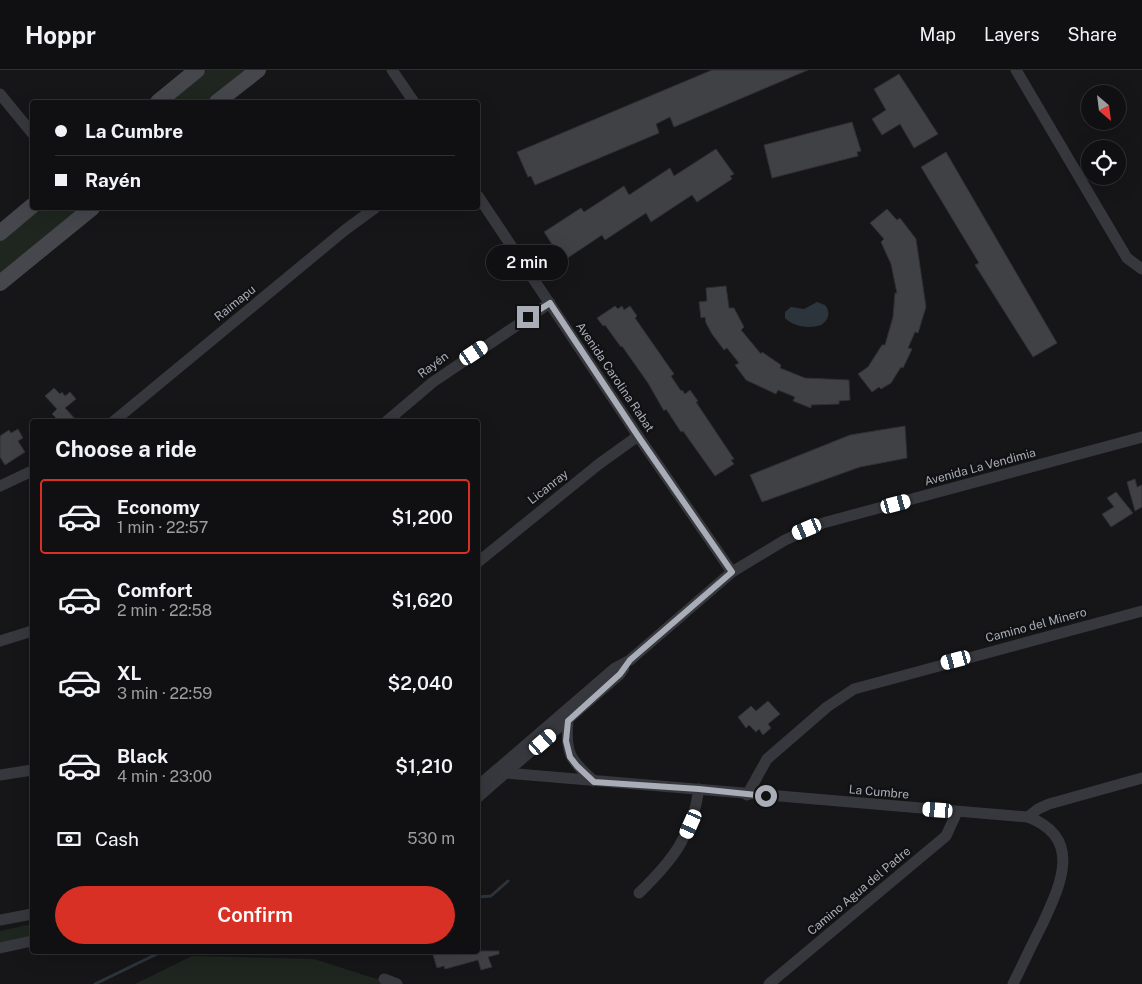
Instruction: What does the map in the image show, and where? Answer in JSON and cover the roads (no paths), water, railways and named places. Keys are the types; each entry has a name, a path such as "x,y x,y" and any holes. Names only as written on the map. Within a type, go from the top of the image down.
{"street":[{"path":"160,100 197,70"},
{"path":"220,100 258,70"},
{"path":"392,70 413,100"},
{"path":"1016,70 1127,258 1142,269"},
{"path":"0,94 30,131"},
{"name":"Avenida Carolina Rabat","path":"480,199 638,436 732,572"},
{"path":"0,233 30,208"},
{"path":"0,283 90,210"},
{"name":"Raimapu","path":"116,419 345,230 372,210"},
{"name":"Rayén","path":"388,419 433,382 550,303"},
{"name":"Licanray","path":"480,560 599,464 638,436"},
{"name":"Avenida La Vendimia","path":"480,796 500,773 615,668 630,660 732,572 785,540 824,523 1142,437"},
{"path":"0,486 30,472"},
{"name":"Camino del Minero","path":"747,795 767,759 835,701 854,689 1142,611"},
{"path":"0,641 30,632"},
{"name":"Avenida La Vendimia","path":"480,785 500,773 568,721 620,674 630,660"},
{"path":"568,721 566,741 570,757 594,782"},
{"path":"0,775 30,770"},
{"name":"La Cumbre","path":"500,773 1028,817 1044,825 1055,836 1062,852 1064,869 1054,898 1013,984"},
{"path":"1028,817 1038,809 1049,804 1142,778"},
{"path":"639,892 670,862 682,844 691,824 699,789"},
{"name":"Camino Agua del Padre","path":"769,984 946,836 958,812"},
{"path":"0,920 30,914"},
{"path":"0,948 30,941"},
{"path":"384,978 397,984"}],"waterway":[{"path":"480,897 491,896 508,881"},
{"path":"95,984 157,954"}]}
